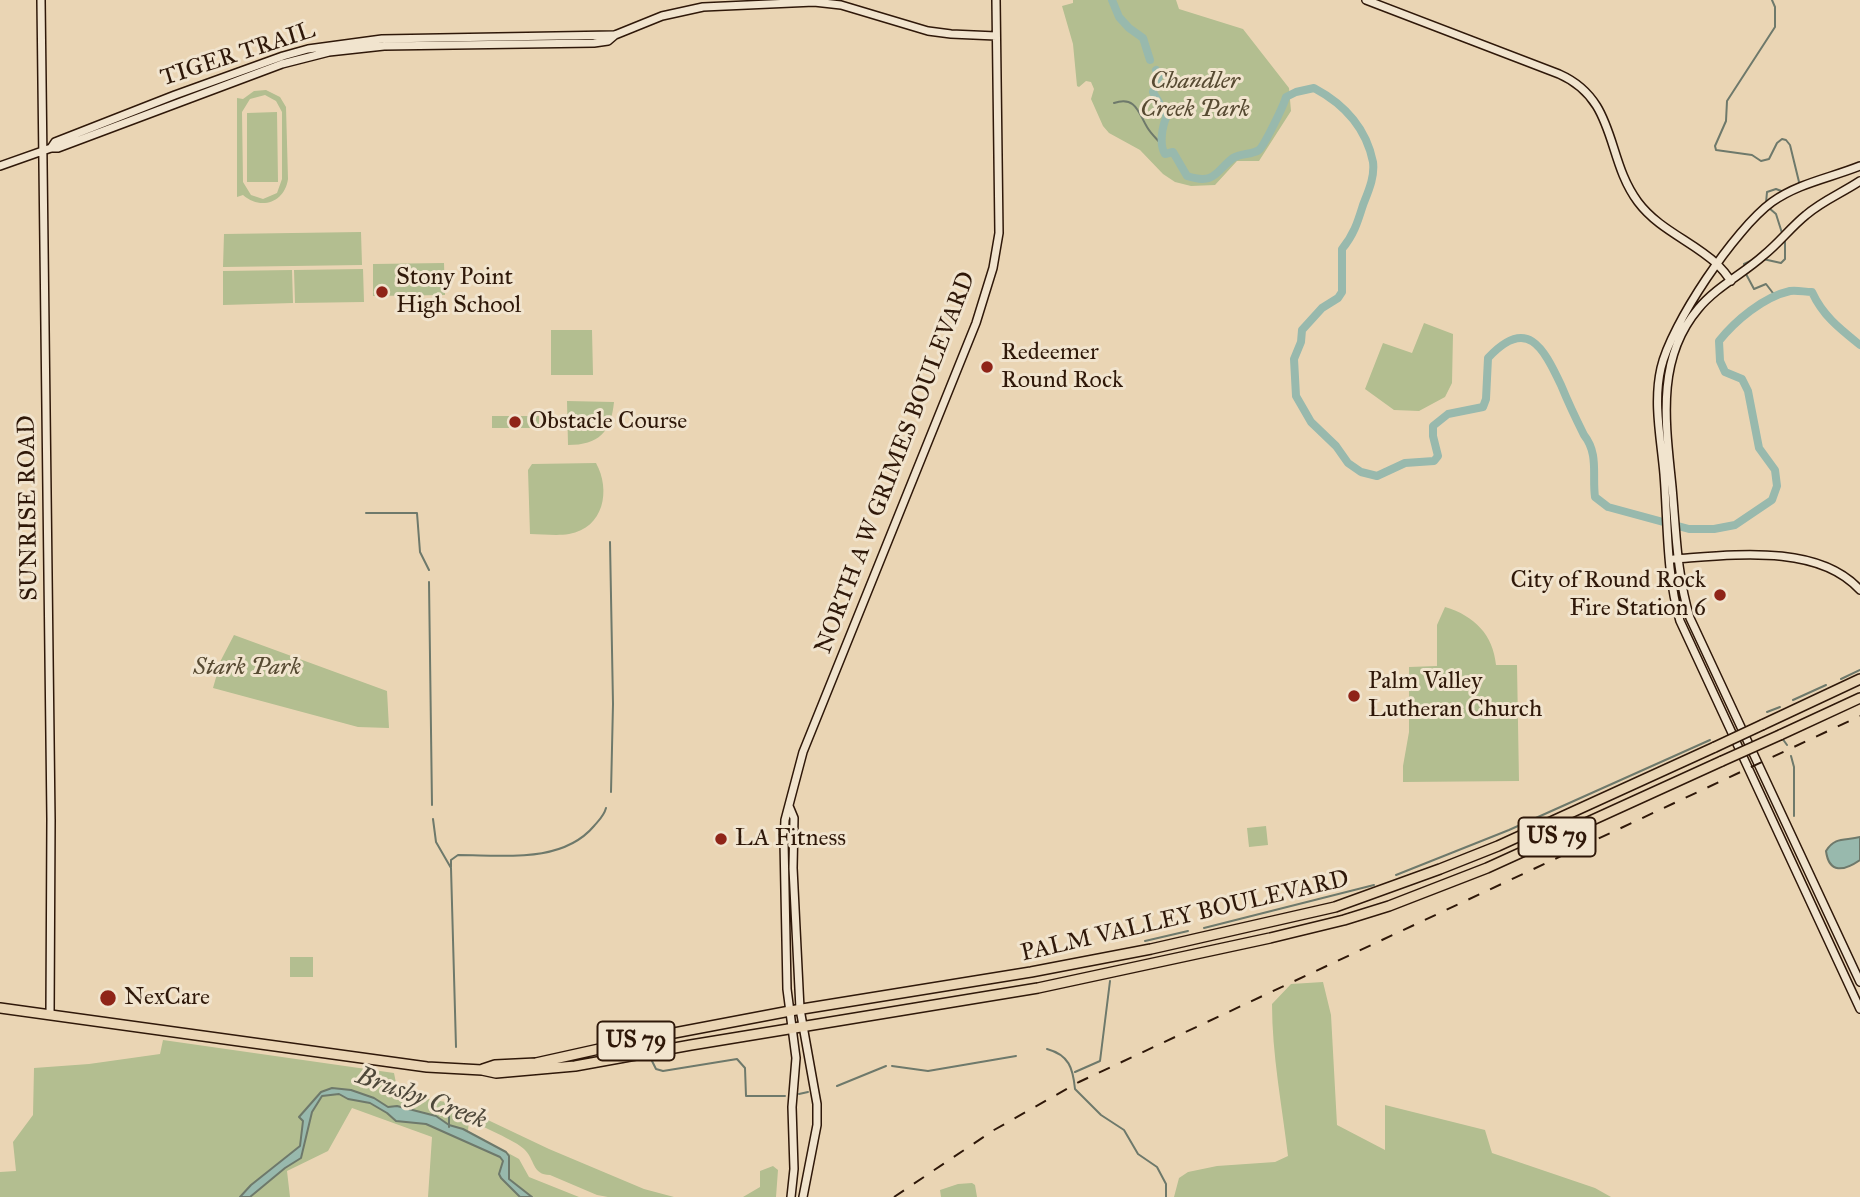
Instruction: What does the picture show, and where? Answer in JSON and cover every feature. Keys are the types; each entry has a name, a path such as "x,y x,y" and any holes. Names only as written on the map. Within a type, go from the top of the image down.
{"highway":[{"name":"PALM VALLEY BOULEVARD","path":"482,1070 495,1065 536,1063 795,1010 1052,968 1335,907 1469,858 1860,679"},
{"name":"PALM VALLEY BOULEVARD","path":"0,1008 449,1069 514,1073 599,1062 1038,988 1270,939 1344,920 1389,906 1488,868 1860,698"},
{"path":"1038,988 1040,978 1052,968"},
{"path":"1016,992 1029,982 1031,972"},
{"path":"599,1062 606,1051 649,1041 653,1037"}],"main road":[{"name":"SUNRISE ROAD","path":"41,0 48,149 52,859 50,1015"},
{"name":"NORTH A W GRIMES BOULEVARD","path":"795,1010 786,968 785,820 803,752 987,293 999,233 996,0"},
{"path":"1366,0 1559,74 1575,83 1601,111 1626,179 1639,203 1663,228 1718,264 1733,279"},
{"name":"TIGER TRAIL","path":"0,166 113,129 282,64 329,52 384,46 580,44 608,41 615,35 662,16 703,6 814,2 850,7 928,31 996,36"},
{"path":"1669,501 1657,402 1661,370 1672,337 1736,237 1758,214 1782,196 1813,181 1860,166"},
{"path":"1860,181 1818,205 1765,254 1698,309 1684,330 1670,363 1666,411 1674,598 1684,629 1860,1009"},
{"path":"1674,559 1726,555 1806,559 1842,572 1860,590"},
{"path":"1674,559 1690,618 1860,982"},
{"name":"NORTH A W GRIMES BOULEVARD","path":"789,806 793,818 795,1010"},
{"path":"785,878 790,922 796,931"},
{"path":"795,1010 817,1104 817,1125 803,1197"},
{"path":"791,1197 794,1169 792,1107 797,1027"}],"green space":[{"name":"Chandler Creek Park","path":"1073,0 1176,0 1179,9 1243,29 1289,88 1291,111 1259,161 1237,161 1215,185 1191,186 1175,182 1163,174 1140,150 1109,133 1091,99 1094,89 1091,82 1086,81 1077,86 1073,44 1062,6 1073,3"},
{"path":"266,90 280,97 286,107 288,179 286,187 277,198 264,203 250,200 243,195 237,197 237,98 243,99 254,91","holes":["265,95 276,101 282,112 282,179 277,193 263,199 251,195 243,182 242,112 250,99"]},
{"path":"277,112 278,182 247,182 247,113"},
{"path":"361,232 362,265 223,267 224,234"},
{"path":"444,263 445,295 373,296 373,264"},
{"path":"363,269 364,302 295,303 294,270"},
{"path":"292,270 293,303 223,305 223,271"},
{"path":"1424,323 1453,334 1452,383 1445,397 1419,411 1394,410 1365,389 1383,343 1412,353"},
{"path":"551,330 592,330 593,375 551,375"},
{"path":"567,401 614,402 610,421 602,435 588,442 568,445"},
{"name":"Obstacle Course","path":"492,416 539,416 539,428 492,428"},
{"path":"596,463 601,474 603,496 597,516 590,524 569,534 530,534 528,470 532,464"},
{"path":"1445,607 1474,621 1481,628 1491,645 1496,665 1517,665 1519,781 1403,782 1409,732 1409,667 1437,666 1437,625"},
{"name":"Stark Park","path":"234,635 387,691 389,728 358,727 213,688 221,660"},
{"path":"1266,826 1268,845 1249,847 1247,828"},
{"path":"290,957 313,957 313,977 290,977"},
{"path":"1323,982 1331,1015 1337,1125 1385,1150 1385,1105 1485,1130 1492,1153 1595,1188 1611,1197 1174,1197 1179,1178 1188,1172 1217,1166 1275,1162 1288,1156 1275,1061 1272,1004 1291,984"},
{"path":"163,1040 394,1073 397,1088 422,1098 452,1103 549,1149 644,1189 674,1197 597,1195 540,1172 520,1146 469,1120 468,1131 519,1159 529,1177 579,1197 428,1197 432,1137 352,1108 328,1151 287,1171 290,1197 0,1197 0,1172 16,1171 13,1142 33,1115 34,1068 160,1054"},
{"path":"773,1166 778,1170 776,1197 743,1197 760,1187 760,1171"},
{"path":"972,1183 975,1185 977,1197 941,1197 940,1190"}],"water":[{"path":"1860,837 1860,860 1843,868 1830,864 1826,851 1829,846 1837,841"},
{"path":"332,1088 351,1090 374,1098 388,1107 397,1106 436,1116 506,1152 509,1156 509,1179 532,1197 520,1197 501,1178 499,1174 503,1161 500,1157 426,1124 396,1121 370,1103 348,1099 339,1094 322,1096 312,1112 301,1158 250,1197 240,1197 300,1146 303,1121 299,1117 321,1092"}],"waterway":[{"path":"1112,0 1119,17 1143,38 1150,60"},
{"path":"1772,0 1775,7 1775,27 1727,101 1726,121 1715,146 1716,150 1752,155 1761,161 1769,159 1777,143 1782,139 1786,140 1790,145 1800,186"},
{"path":"1156,70 1159,76 1153,92 1167,116 1162,135 1163,150 1165,154 1173,152 1187,176 1209,178 1233,158 1259,150 1286,97 1314,88 1344,109 1365,138 1373,162 1373,173 1355,228 1342,249 1342,292 1338,298 1322,308 1302,330 1301,342 1294,359 1296,396 1311,422 1336,446 1348,463 1361,472 1377,476 1405,463 1434,461 1438,456 1433,426 1448,414 1483,407 1486,399 1488,358 1513,339 1523,338 1532,342 1547,359 1589,442 1593,457 1595,497 1608,507 1689,529 1714,529 1735,525 1772,500 1777,486 1775,470 1759,448 1748,391 1742,379 1725,372 1720,361 1719,341 1741,318 1760,304 1780,294 1795,291 1812,292 1827,315 1860,345"},
{"path":"1114,103 1121,101 1132,104 1162,145"},
{"path":"1766,203 1767,192 1776,189 1784,192"},
{"path":"1769,208 1776,214 1782,233"},
{"path":"1763,259 1781,263 1785,259 1785,241"},
{"path":"1745,268 1744,264 1757,258"},
{"path":"1746,274 1754,289 1766,284 1776,297"},
{"path":"366,513 417,513 420,552 429,570"},
{"path":"610,542 613,704 611,792"},
{"path":"429,582 432,805"},
{"path":"1841,679 1860,670"},
{"path":"1793,700 1826,685"},
{"path":"1767,712 1780,707"},
{"path":"1782,738 1787,745"},
{"path":"1396,875 1509,830 1710,740"},
{"path":"1791,756 1794,767 1794,816"},
{"path":"451,867 451,860 458,855 530,855 565,847 594,826 606,808"},
{"path":"433,819 436,842 451,868 456,1047"},
{"path":"1204,928 1374,885"},
{"path":"1145,941 1188,931"},
{"path":"1075,1072 1100,1061 1110,981"},
{"path":"1047,1049 1069,1063 1075,1089 1101,1115 1124,1130 1138,1154 1157,1167 1166,1184 1166,1197"},
{"path":"892,1066 928,1071 1016,1056"},
{"path":"652,1061 656,1069 663,1071 737,1059 745,1068 746,1096 785,1096"},
{"path":"837,1086 886,1066"},
{"path":"799,1094 808,1092"},
{"name":"Brushy Creek","path":"449,1100 449,1127"}],"railway":[{"path":"894,1197 994,1130 1079,1082 1860,716"}],"place":[{"name":"Stony Point High School","path":"382,292"},
{"name":"Redeemer Round Rock","path":"987,367"},
{"name":"Obstacle Course","path":"515,422"},
{"name":"City of Round Rock Fire Station 6","path":"1720,595"},
{"name":"Palm Valley Lutheran Church","path":"1354,696"},
{"name":"LA Fitness","path":"721,839"},
{"name":"NexCare","path":"108,998"}]}
